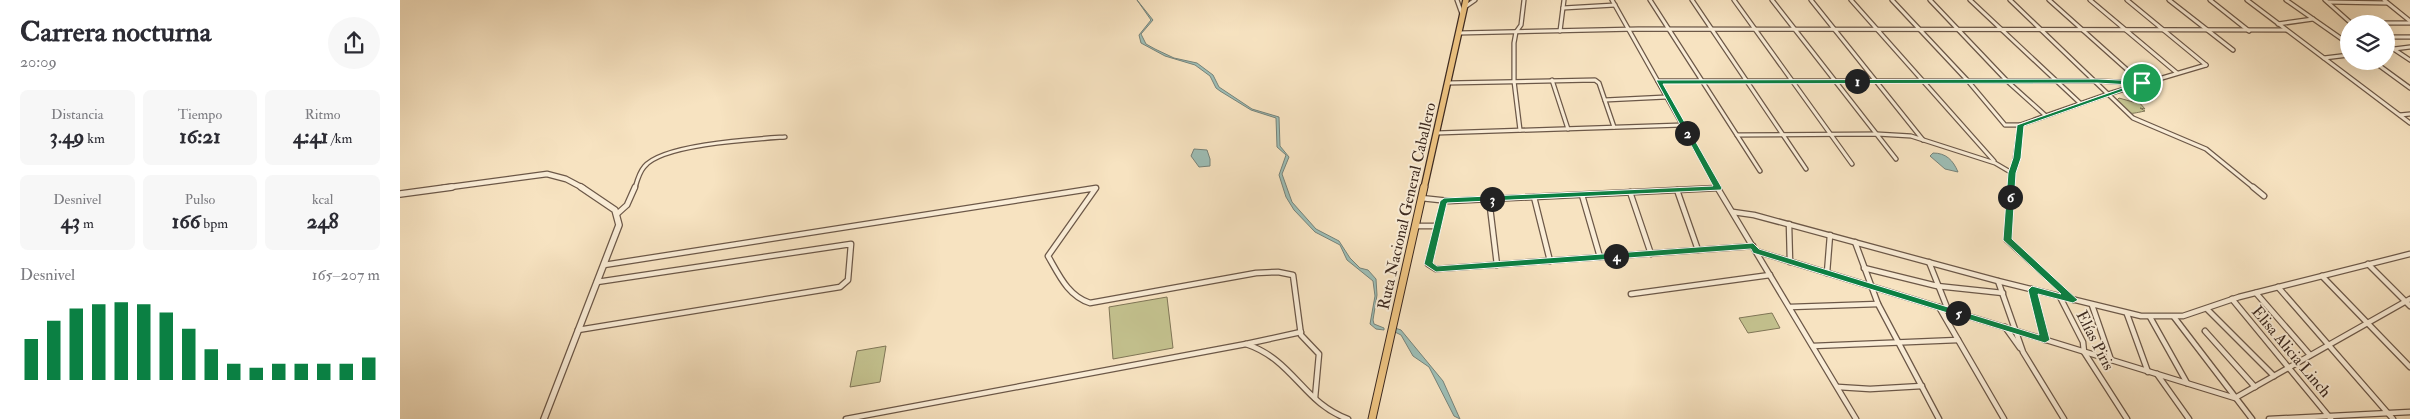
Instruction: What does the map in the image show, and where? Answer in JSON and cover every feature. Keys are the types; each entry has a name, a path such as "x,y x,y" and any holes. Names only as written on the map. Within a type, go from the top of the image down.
{"highway":[{"name":"Ruta Nacional General Caballero","path":"1372,419 1466,0"}],"street":[{"path":"1457,0 1463,15"},
{"path":"1464,7 1474,0"},
{"path":"1520,130 1514,81 1516,32 1522,25 1524,0"},
{"path":"1560,31 1564,0"},
{"path":"1612,0 1718,188 1856,419"},
{"path":"1650,0 1760,171"},
{"path":"1692,0 1806,169"},
{"path":"1734,0 1753,29 1852,164"},
{"path":"1772,0 1896,159"},
{"path":"1811,0 1923,140"},
{"path":"1851,0 1995,163"},
{"path":"1892,0 1968,81 2006,125 2020,125 2176,72 2206,65 2127,0"},
{"path":"1930,0 2007,81 2045,115"},
{"path":"1970,0 2080,104"},
{"path":"2010,0 2044,30 2133,118 2206,149 2264,196"},
{"path":"2049,0 2142,83"},
{"path":"2090,0 2176,72"},
{"path":"2169,0 2233,50"},
{"path":"2210,0 2249,31"},
{"path":"2247,0 2410,123"},
{"path":"2286,0 2340,38"},
{"path":"2326,1 2386,1 2410,22"},
{"path":"2326,1 2342,15"},
{"path":"1563,8 1615,5"},
{"path":"2278,24 2313,19"},
{"path":"2395,22 2410,22"},
{"path":"1459,33 1668,29 2286,30"},
{"path":"2395,36 2410,37"},
{"path":"2395,49 2410,47"},
{"path":"2395,50 2410,60"},
{"path":"2324,58 2340,56"},
{"path":"2385,70 2410,88"},
{"path":"1552,80 1568,129"},
{"path":"1448,83 1595,80 1599,82 1614,127"},
{"path":"1658,82 1835,80 2097,81 2142,83"},
{"path":"1605,100 1666,96"},
{"path":"2400,115 2410,114"},
{"path":"1437,133 1682,125"},
{"path":"2020,125 2017,158 2012,173 2007,240 2073,300"},
{"path":"1737,135 1899,134 1995,163 2012,173"},
{"path":"617,214 628,206 645,165 652,158 680,149 785,137"},
{"path":"400,194 547,174 561,176 573,181 615,210 618,225 544,419"},
{"path":"603,265 1096,188 1052,247 1048,256 1068,289 1079,301 1090,303 1218,281 1233,276 1262,274 1277,270 1287,271 1293,275 1301,332 1319,354 1314,383 1315,398"},
{"path":"1421,198 1444,201 1718,188"},
{"path":"1676,190 1698,250"},
{"path":"1630,192 1651,254"},
{"path":"1582,195 1600,257"},
{"path":"1534,197 1550,261"},
{"path":"1489,199 1497,265"},
{"path":"1444,201 1428,264 1431,268 1497,265 1753,246"},
{"path":"1733,212 1789,224 2127,314 2150,316 2174,317 2208,309 2232,299 2410,254"},
{"path":"1789,224 1787,235 1792,249 1790,262"},
{"path":"1414,226 1438,226"},
{"path":"1826,273 1830,235"},
{"path":"1855,242 1878,304 1939,419"},
{"path":"578,330 840,288 848,280 851,244 596,282"},
{"path":"1756,251 2235,398 2409,302 2368,264"},
{"path":"1929,262 1948,310"},
{"path":"1864,268 1937,286 2003,293"},
{"path":"1631,294 1770,275"},
{"path":"2322,276 2410,367"},
{"path":"1998,281 2023,352"},
{"path":"2278,287 2393,419"},
{"path":"2032,290 2045,340"},
{"path":"2256,293 2310,355"},
{"name":"Elías Piris","path":"2060,296 2084,342 2084,352 2127,419"},
{"name":"Elisa Alicia Linch","path":"2232,299 2330,417"},
{"path":"1790,307 1878,304"},
{"path":"2092,305 2111,360"},
{"path":"1939,307 2004,419"},
{"path":"2208,309 2274,376"},
{"path":"2127,314 2148,372"},
{"path":"2150,316 2187,383"},
{"path":"2174,317 2252,419"},
{"path":"2005,328 2023,352 2064,419"},
{"path":"2205,331 2255,387"},
{"path":"846,419 1301,332"},
{"path":"1814,346 1958,340"},
{"path":"1246,344 1273,355 1321,406 1336,416 1348,419"},
{"path":"2157,374 2189,419"},
{"path":"1838,388 1870,390 1922,386"},
{"path":"2270,419 2410,412"}],"shaded area":[{"path":"2119,98 2133,102 2138,101 2145,109 2140,108 2145,111 2125,112 2115,102"},
{"path":"1167,297 1173,348 1113,359 1109,307"},
{"path":"1772,313 1780,328 1748,333 1739,318"},
{"path":"886,346 880,382 850,387 857,351"}],"water":[{"path":"1137,0 1153,20 1141,34 1146,44 1174,58 1197,63 1213,75 1219,87 1252,109 1279,117 1280,146 1289,157 1282,174 1292,202 1316,229 1339,241 1350,258 1360,268 1368,270 1376,279 1377,295 1373,320 1374,324 1384,328 1384,330 1376,329 1370,324 1375,296 1373,281 1347,260 1340,245 1315,232 1294,210 1286,197 1279,175 1286,155 1277,147 1276,118 1251,110 1220,91 1216,88 1210,76 1195,65 1165,56 1141,43 1139,35 1151,20"},
{"path":"1194,149 1207,150 1210,166 1199,167 1191,156"},
{"path":"1933,153 1942,154 1948,158 1958,172 1945,169 1930,156"},
{"path":"1395,328 1401,330 1443,381 1460,419 1454,416 1429,367 1413,356 1401,335 1395,332"}],"route":[{"path":"1745,80 2097,81 2142,83 2023,122 2020,125 2017,158 2012,173 2007,240 2073,300 2032,290 2045,340 1756,251 1753,246 1436,269 1431,268 1428,264 1444,201 1718,188 1658,82 1745,80"}]}
